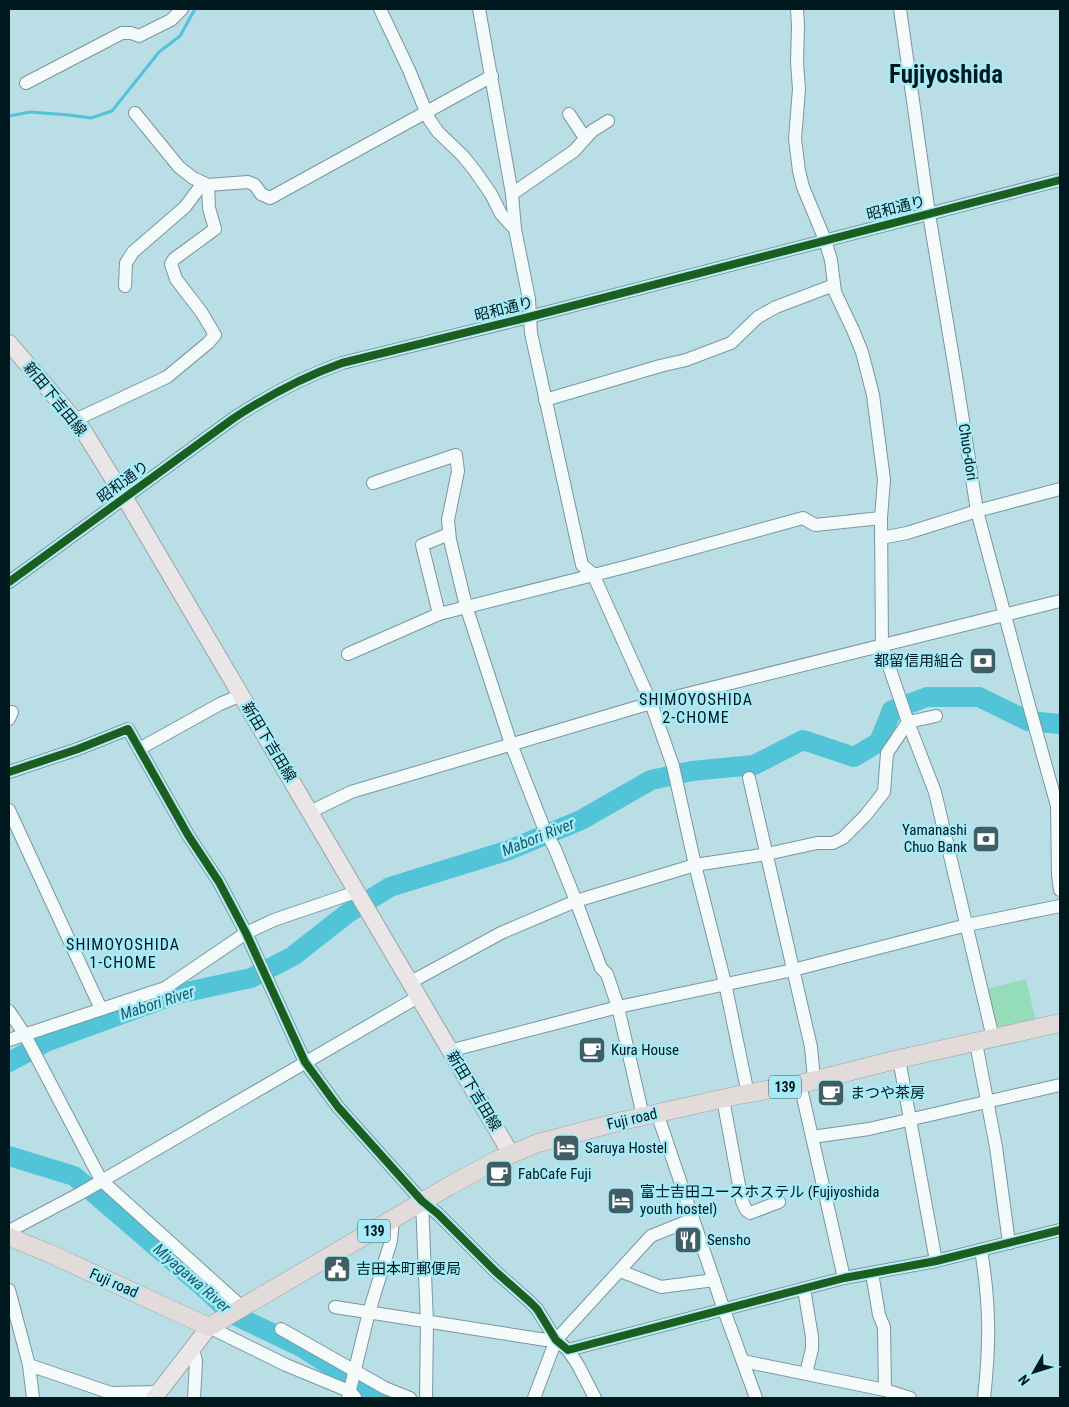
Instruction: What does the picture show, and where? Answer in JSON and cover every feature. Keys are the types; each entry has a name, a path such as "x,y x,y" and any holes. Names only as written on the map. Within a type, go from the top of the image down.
{"highway":[{"name":"Fuji road","path":"240,1308 422,1201 497,1160 538,1143 650,1115 807,1082 1060,1023"},
{"name":"Fuji road","path":"9,1238 51,1254 213,1324"},
{"name":"139","path":"213,1324 240,1308"}],"main road":[{"name":"新田下吉田線","path":"9,343 75,420 125,498 511,1154"},
{"path":"156,1395 213,1324"}],"street":[{"path":"26,82 122,33 140,36 171,20 182,9"},
{"path":"380,9 409,70 426,112 438,132 463,156 482,180 501,214 516,229"},
{"path":"479,9 512,194 516,229 530,299 530,318 545,400 582,565 593,574 651,703 672,766 725,984 748,1094"},
{"path":"797,9 799,89 795,138 803,187 825,240 831,260 835,292 854,330 862,352 873,395 884,480 881,518 882,646 902,706 935,792 993,1038"},
{"name":"Chuo-dori","path":"900,9 929,214 977,511 1057,806 1060,890"},
{"path":"135,113 179,167 193,178 205,184 248,182 255,185 261,194 270,198 492,76"},
{"path":"569,114 585,138"},
{"path":"512,194 574,151 592,131 608,121"},
{"name":"昭和通り","path":"9,582 234,418 267,396 310,375 342,364 530,318 1060,180"},
{"path":"125,286 126,263 132,252 185,207 205,184"},
{"path":"75,420 167,377 215,335 202,313 176,279 171,264 174,259 215,229 205,184"},
{"path":"545,400 686,360 730,343 758,317 776,307 834,285"},
{"path":"373,483 456,455 458,471 448,520 466,606 511,744 544,828 555,848 600,968 607,974 650,1115 694,1219 756,1398"},
{"path":"881,538 942,523 977,511 1060,489"},
{"path":"348,654 439,614 629,566 803,518 815,525 881,518"},
{"path":"439,614 422,545 450,534"},
{"path":"310,812 351,792 651,703 1060,601"},
{"path":"139,749 220,704 241,696"},
{"path":"9,1231 81,1193 305,1062 501,933 576,901 695,865 817,844 833,843 843,838 865,816 884,792 887,753 908,722 936,716"},
{"path":"9,772 78,749 128,729 188,835 219,882 246,933 305,1062 338,1107 422,1201 537,1309 556,1340 568,1350 578,1365 595,1398"},
{"path":"749,778 811,1047 807,1082 812,1137 844,1278"},
{"path":"9,810 102,1009"},
{"path":"9,1040 27,1038 102,1009 166,988 246,933 274,920 360,899"},
{"path":"450,1051 618,1007 793,970 967,926 1060,906"},
{"path":"9,1011 27,1038 99,1181 240,1308"},
{"path":"976,1043 996,1147 1009,1243"},
{"path":"899,1060 936,1261"},
{"path":"812,1137 868,1129 1060,1085"},
{"path":"723,1099 742,1201 746,1210 750,1213 779,1202"},
{"path":"422,1201 427,1322 426,1398"},
{"path":"213,1324 286,1365 351,1396 354,1371 369,1312 391,1241 393,1219"},
{"path":"534,1398 556,1340 651,1236 694,1219"},
{"path":"568,1350 844,1278 936,1261 1060,1230"},
{"path":"981,1250 986,1279 989,1317 984,1398"},
{"path":"620,1271 660,1287 714,1280"},
{"path":"872,1273 879,1315 884,1327 885,1390"},
{"path":"804,1288 812,1337 812,1349 806,1374"},
{"path":"9,1293 29,1365 33,1398"},
{"path":"335,1307 556,1340"},
{"path":"281,1329 385,1388 410,1398"},
{"path":"193,1349 196,1361 194,1398"},
{"path":"743,1361 885,1390 910,1398"},
{"path":"29,1365 110,1393 156,1395"}],"green space":[{"path":"1026,979 1037,1026 997,1033 987,989"}],"waterway":[{"path":"9,116 30,112 91,118 112,111 159,52 180,36 195,9"},
{"name":"Mabori River","path":"9,1062 48,1041 177,994 251,978 293,956 348,913 390,887 509,850 581,820 651,780 692,771 754,765 803,740 854,757 879,742 892,710 927,697 979,697 1028,721 1060,724"},
{"name":"Miyagawa River","path":"9,1156 74,1176 232,1314 303,1348 381,1398"}],"cycle path":[{"path":"9,582 234,418 286,387 328,368 1060,180"},
{"path":"9,772 78,749 128,729 188,835 219,882 246,933 305,1062 338,1107 422,1201 537,1309 556,1340 568,1350 844,1278 936,1261 1060,1230"}],"place":[{"name":"都留信用組合","path":"983,661"},
{"name":"Yamanashi Chuo Bank","path":"986,839"},
{"name":"Kura House","path":"592,1050"},
{"name":"まつや茶房","path":"831,1093"},
{"name":"Saruya Hostel","path":"566,1148"},
{"name":"FabCafe Fuji","path":"499,1174"},
{"name":"富士吉田ユースホステル (Fujiyoshida youth hostel)","path":"621,1201"},
{"name":"Sensho","path":"688,1240"},
{"name":"吉田本町郵便局","path":"337,1269"}],"district":[{"name":"Fujiyoshida","path":"946,74"},
{"name":"SHIMOYOSHIDA 2-CHOME","path":"696,708"},
{"name":"SHIMOYOSHIDA 1-CHOME","path":"123,953"}]}
